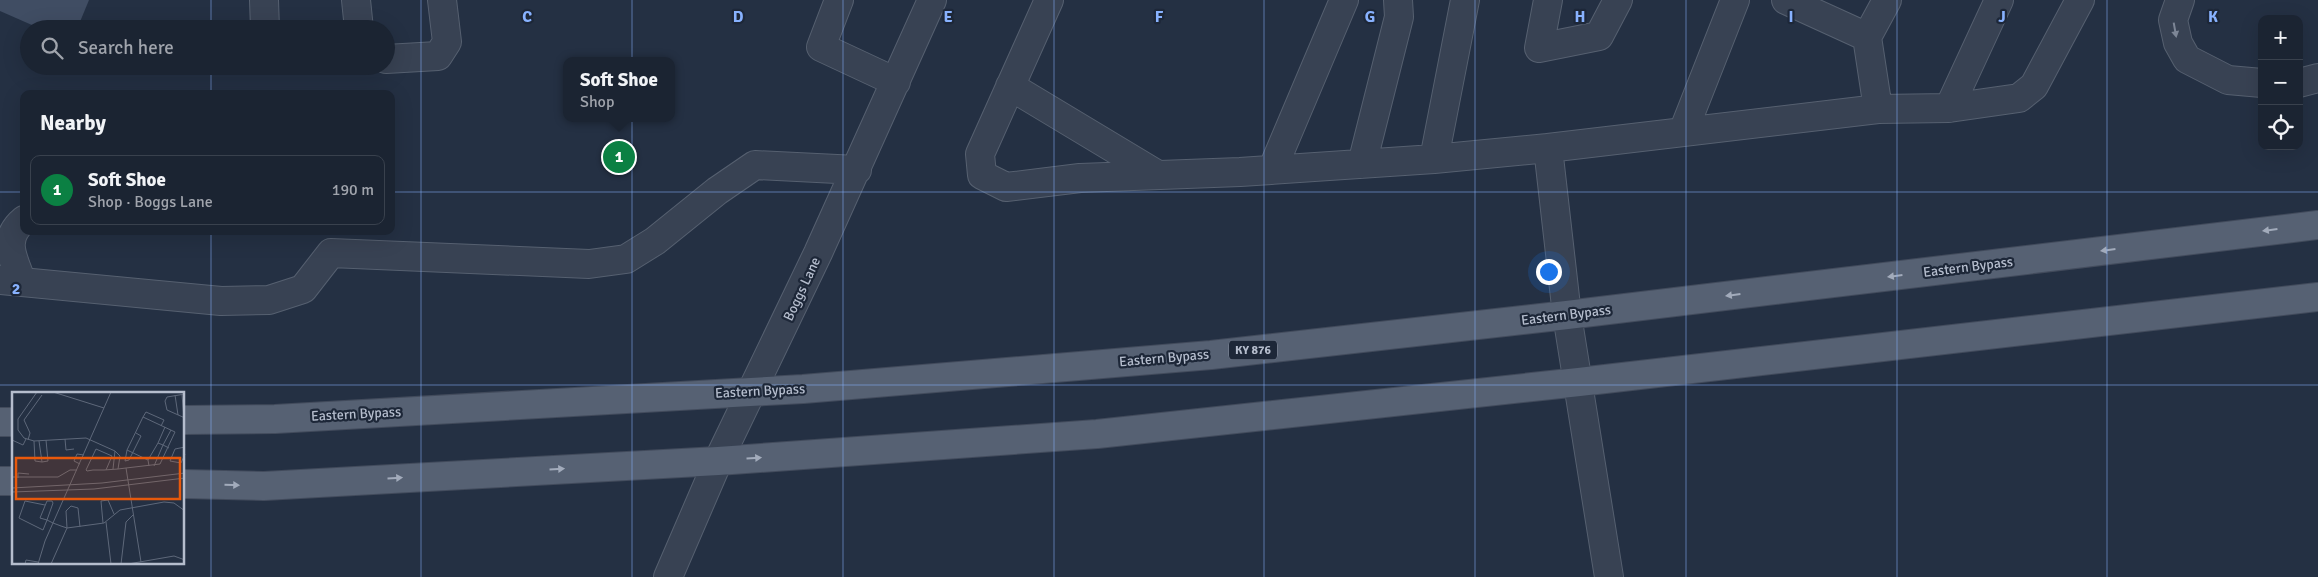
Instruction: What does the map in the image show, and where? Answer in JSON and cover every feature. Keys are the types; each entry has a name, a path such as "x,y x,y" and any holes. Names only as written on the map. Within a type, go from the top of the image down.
{"main road":[{"name":"Eastern Bypass","path":"185,420 275,419 752,391 1211,355 1567,315 2318,225"},
{"path":"185,484 264,486 718,461 1097,434 1579,382 2318,297"}],"street":[{"path":"264,0 265,20"},
{"path":"356,0 358,20"},
{"path":"395,58 438,56 447,42 442,0"},
{"path":"839,0 821,47 896,82"},
{"name":"Boggs Lane","path":"668,577 718,461 856,170 932,0"},
{"path":"1048,0 980,154 982,175 1006,187 1080,178 1272,170 1434,159 1548,148 1878,109 1949,108 2019,98 2028,93 2034,86 2080,0"},
{"path":"1272,170 1344,0"},
{"path":"1362,164 1399,17 1398,0"},
{"path":"1434,159 1465,0"},
{"path":"1548,0 1539,48 1599,36 1618,0"},
{"path":"1682,132 1735,0"},
{"path":"1786,0 1867,37"},
{"path":"1878,109 1867,37 1886,0"},
{"path":"1949,108 1999,0"},
{"path":"2180,0 2173,20 2178,43 2187,59 2228,80 2258,83"},
{"path":"2303,82 2318,78"},
{"path":"1010,86 1158,176"},
{"path":"1548,148 1567,315 1609,577"},
{"path":"20,223 14,228 10,244 11,281 221,301 269,300 303,289 331,253 589,264 626,259 655,241 717,191 755,165 856,170"}],"building":[{"path":"0,0 89,0 81,20 20,20 0,11"}],"place":[{"name":"Soft Shoe","path":"619,157"}]}
